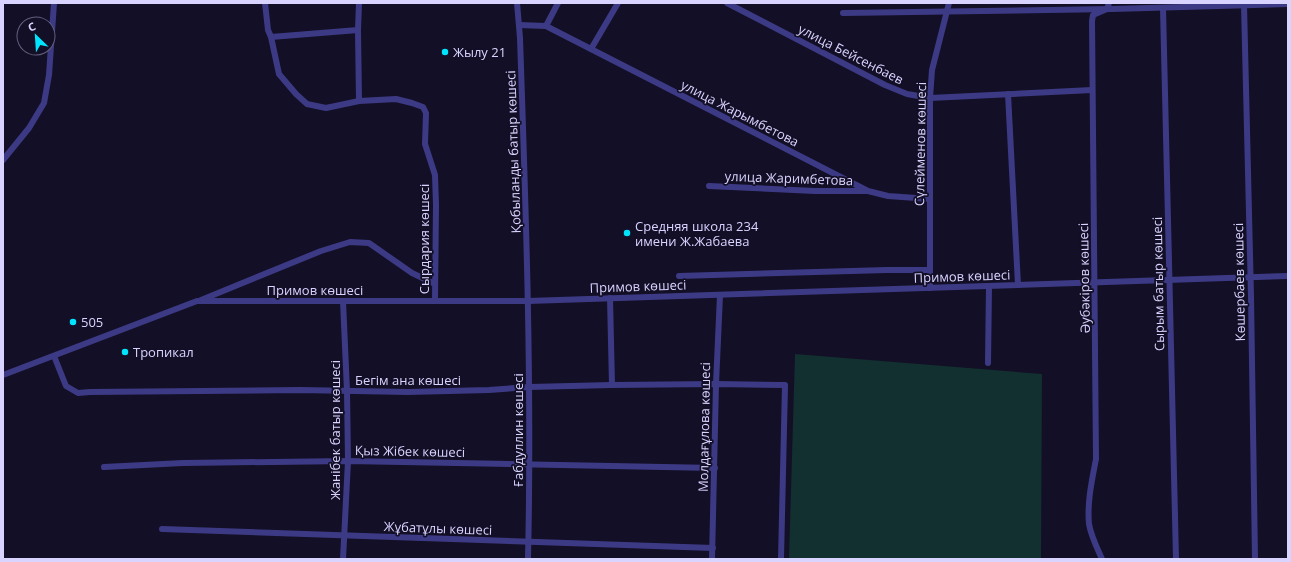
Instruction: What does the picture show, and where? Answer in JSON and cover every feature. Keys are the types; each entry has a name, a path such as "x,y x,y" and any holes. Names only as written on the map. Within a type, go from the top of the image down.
{"street":[{"path":"3,160 29,128 44,103 49,75 54,3"},
{"path":"265,3 268,30 279,74 296,94 308,104 326,108 358,101 359,3"},
{"name":"Қобыланды батыр көшесі","path":"517,3 528,301"},
{"path":"519,25 546,26 558,3"},
{"path":"591,50 618,3"},
{"name":"улица Бейсенбаев","path":"727,3 885,85 906,94 930,98 1092,90"},
{"name":"Сүлейменов көшесі","path":"930,288 930,98 932,70 949,3"},
{"path":"843,13 946,12 1108,6 1163,8 1288,4"},
{"name":"Көшербаев көшесі","path":"1244,5 1255,559"},
{"name":"Әубәкіров көшесі","path":"1102,559 1093,539 1089,518 1091,484 1096,459 1092,21 1093,15 1108,6"},
{"name":"Сырым батыр көшесі","path":"1163,8 1176,559"},
{"name":"улица Жарымбетова","path":"546,26 868,191 888,196 930,199"},
{"path":"271,38 358,30"},
{"path":"1008,94 1018,285"},
{"name":"Сырдария көшесі","path":"358,101 396,99 423,107 426,113 425,144 435,175 435,301"},
{"name":"улица Жаримбетова","path":"709,186 815,191 868,191"},
{"path":"197,301 321,251 350,242 369,243 412,273 435,284"},
{"path":"679,276 930,270"},
{"name":"Примов көшесі","path":"3,375 197,301 528,301 1288,276"},
{"path":"988,363 989,286"},
{"name":"Молдағұлова көшесі","path":"712,559 716,384 720,295"},
{"path":"610,298 612,385"},
{"name":"Жанібек батыр көшесі","path":"343,301 348,461 343,559"},
{"name":"Ғабдуллин көшесі","path":"528,301 530,387 528,559"},
{"name":"Бегім ана көшесі","path":"54,356 66,386 78,393 300,390 408,392 612,385 785,385 781,559"},
{"name":"Қыз Жібек көшесі","path":"104,467 183,463 348,461 715,468"},
{"name":"Жұбатұлы көшесі","path":"162,529 713,548"}],"green space":[{"path":"795,354 1042,374 1041,559 789,559"}],"place":[{"name":"Жылу 21","path":"445,52"},
{"name":"Средняя школа 234 имени Ж.Жабаева","path":"627,233"},
{"name":"505","path":"73,322"},
{"name":"Тропикал","path":"125,352"}]}
